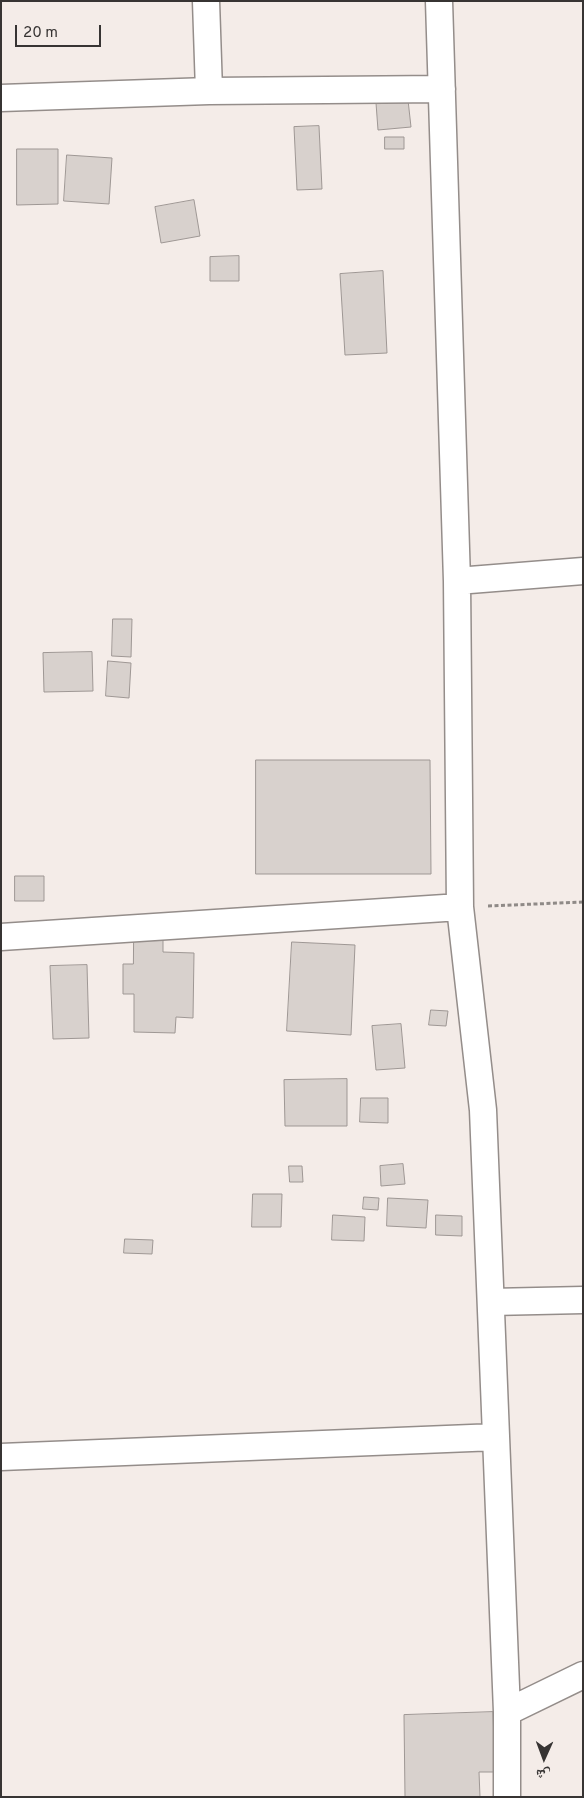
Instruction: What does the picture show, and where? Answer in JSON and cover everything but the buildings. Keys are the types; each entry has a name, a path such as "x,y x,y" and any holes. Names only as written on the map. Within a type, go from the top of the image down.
{"street":[{"path":"206,1 209,91"},
{"path":"439,1 457,581 460,907 483,1110 507,1712 507,1797"},
{"path":"1,98 209,91 442,89"},
{"path":"457,581 583,572"},
{"path":"1,937 460,907"},
{"path":"491,1302 583,1300"},
{"path":"1,1458 496,1437"},
{"path":"507,1712 583,1675"}],"path":[{"path":"460,907 583,902"}]}
